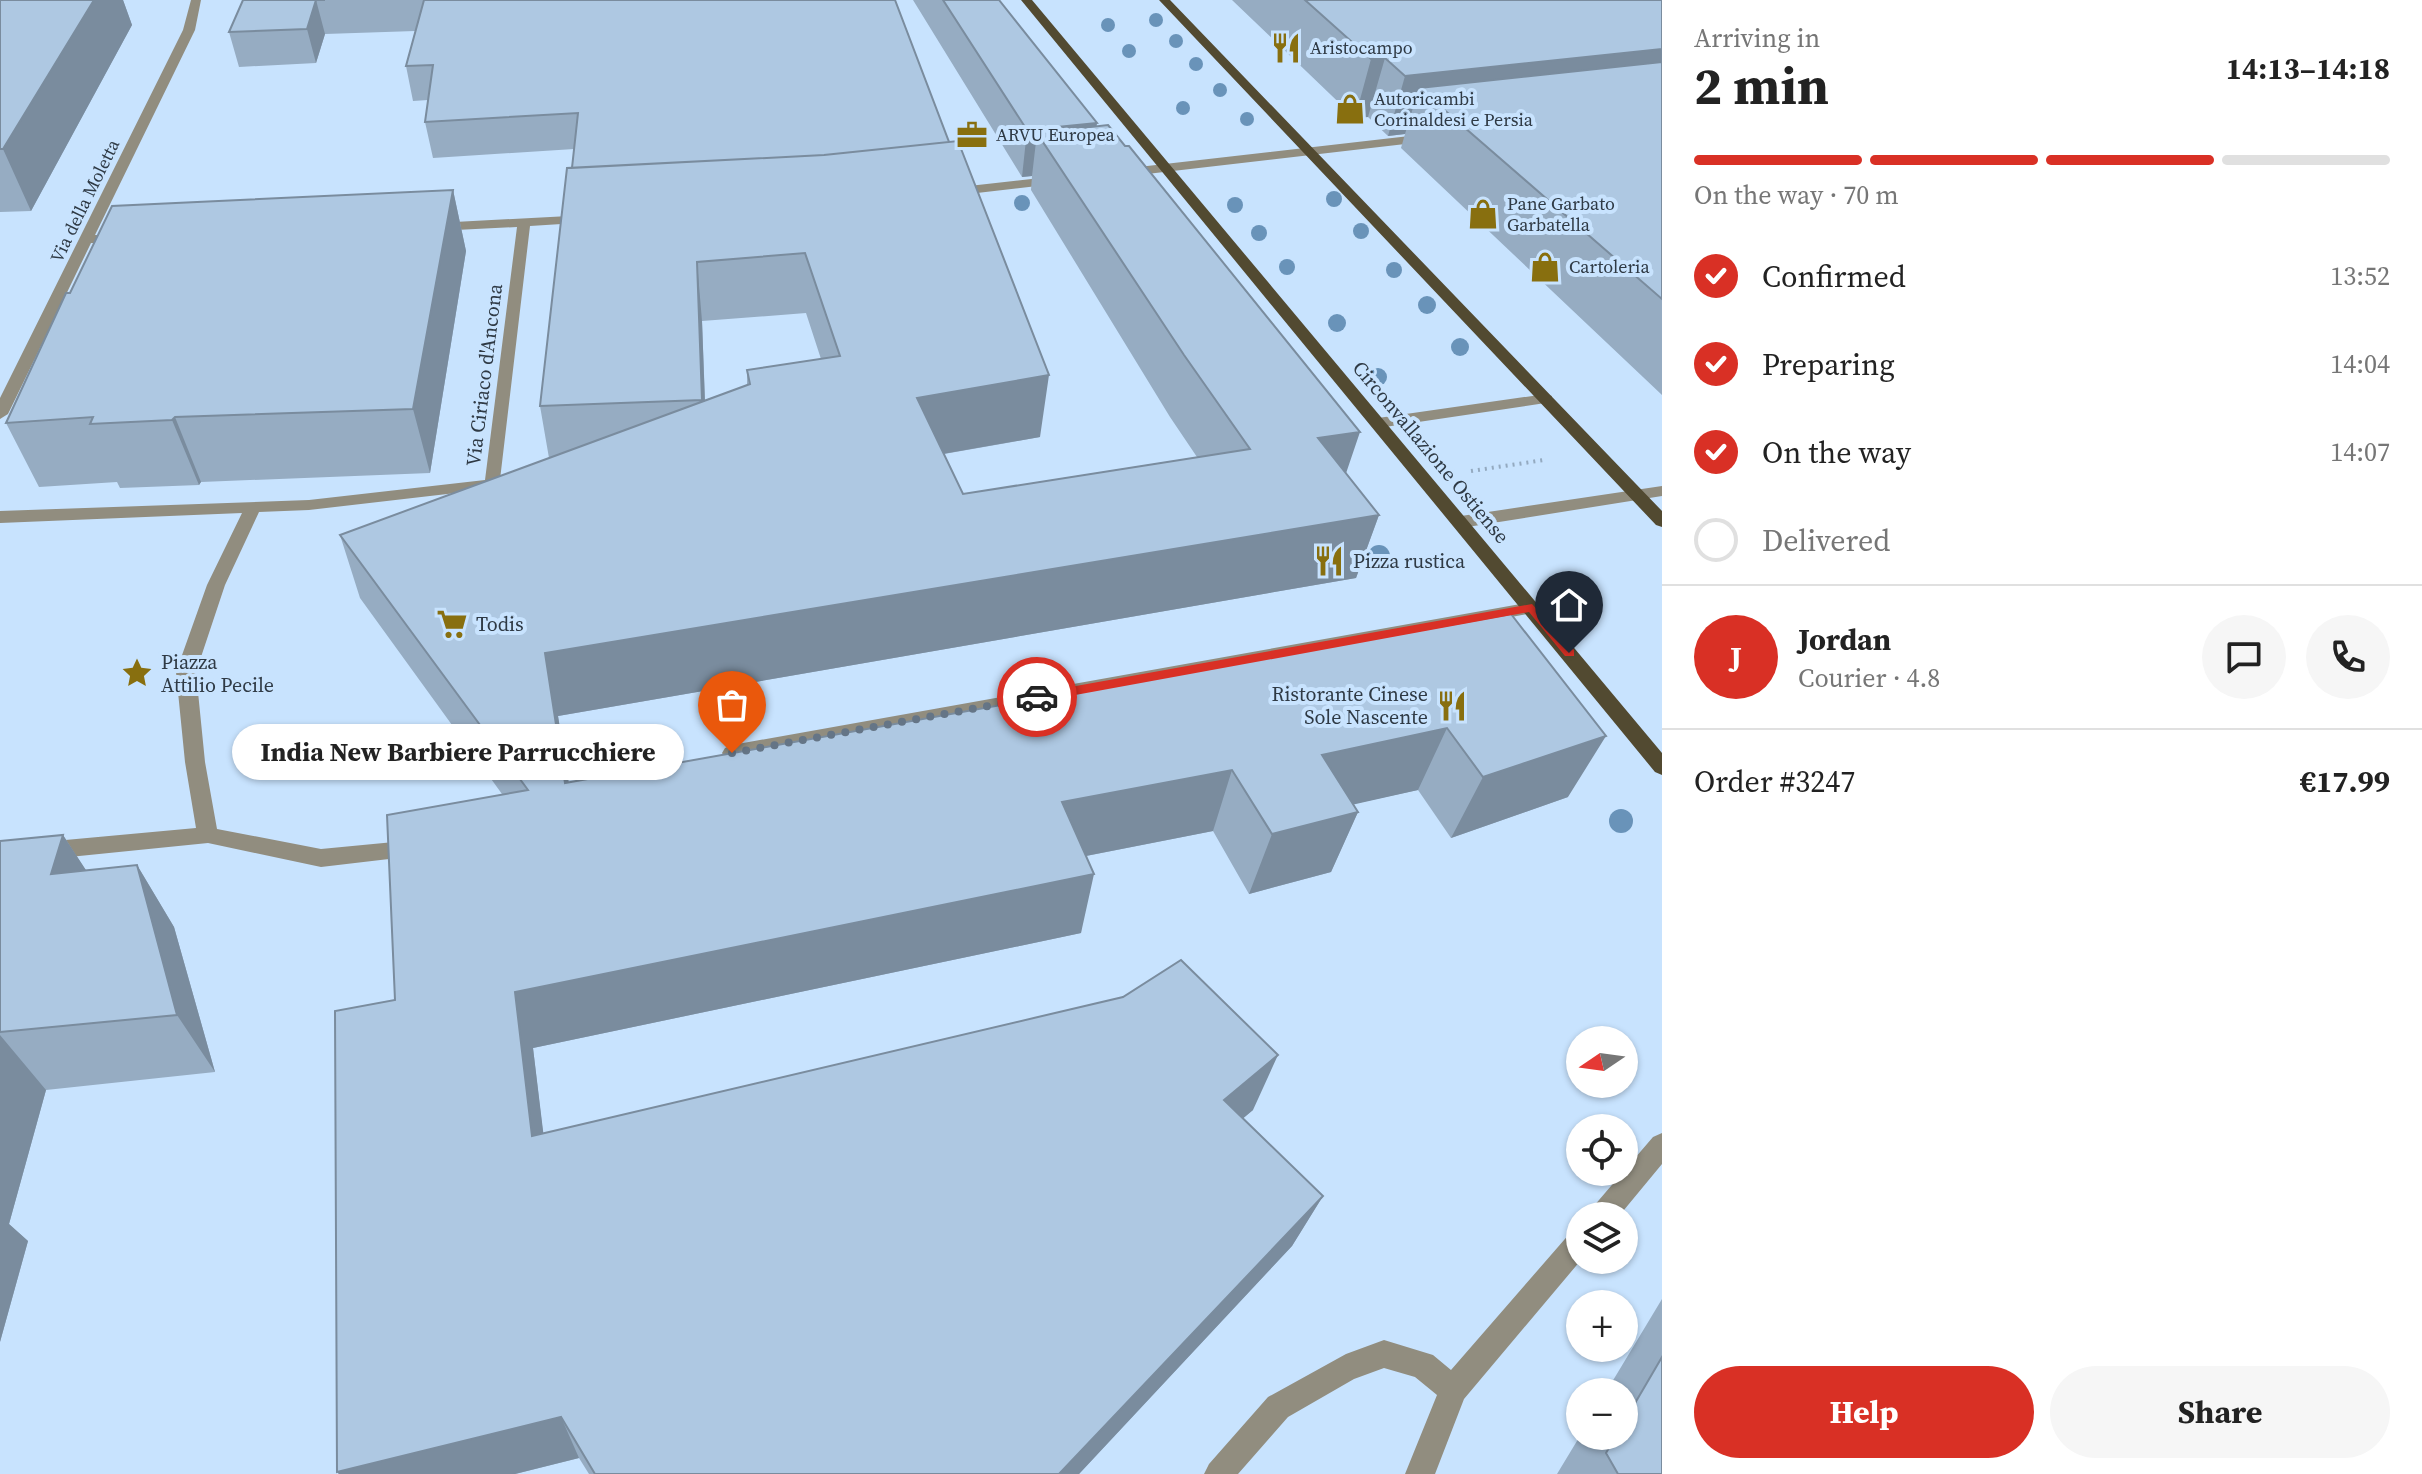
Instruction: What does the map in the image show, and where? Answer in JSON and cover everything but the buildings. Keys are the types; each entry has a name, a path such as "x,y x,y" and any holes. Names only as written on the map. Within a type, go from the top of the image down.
{"main road":[{"name":"Circonvallazione Ostiense","path":"1026,0 1162,168 1461,522 1662,767"},
{"path":"1164,0 1662,521"}],"street":[{"name":"Via della Moletta","path":"0,414 189,30 197,2"},
{"path":"1108,175 1442,136"},
{"path":"931,195 1079,178"},
{"path":"415,228 603,218"},
{"name":"Via Ciriaco d'Ancona","path":"253,507 309,505 493,484 524,222"},
{"path":"87,239 137,240"},
{"path":"1378,423 1546,399"},
{"path":"1461,522 1662,491"},
{"path":"0,517 253,507 216,585 186,672 195,762 208,835"},
{"path":"732,753 1532,608"},
{"path":"0,855 208,835 321,858 434,846"},
{"path":"1614,1202 1662,1145"},
{"path":"1420,1474 1453,1390 1566,1257"},
{"path":"1219,1474 1278,1407 1359,1363 1384,1354 1423,1365 1453,1390"}],"path":[{"path":"1463,472 1547,460"}],"way so far":[{"path":"732,753 1037,697"}],"place":[{"name":"Aristocampo","path":"1286,48"},
{"name":"Autoricambi Corinaldesi e Persia","path":"1350,109"},
{"name":"ARVU Europea","path":"972,135"},
{"name":"Pane Garbato Garbatella","path":"1483,214"},
{"name":"Cartoleria","path":"1545,267"},
{"name":"Pizza rustica","path":"1329,561"},
{"name":"Todis","path":"452,624"},
{"name":"Piazza Attilio Pecile","path":"137,673"},
{"name":"Ristorante Cinese Sole Nascente","path":"1452,706"},
{"name":"India New Barbiere Parrucchiere","path":"732,753"}],"route":[{"path":"1037,697 1532,608 1569,653"}]}
